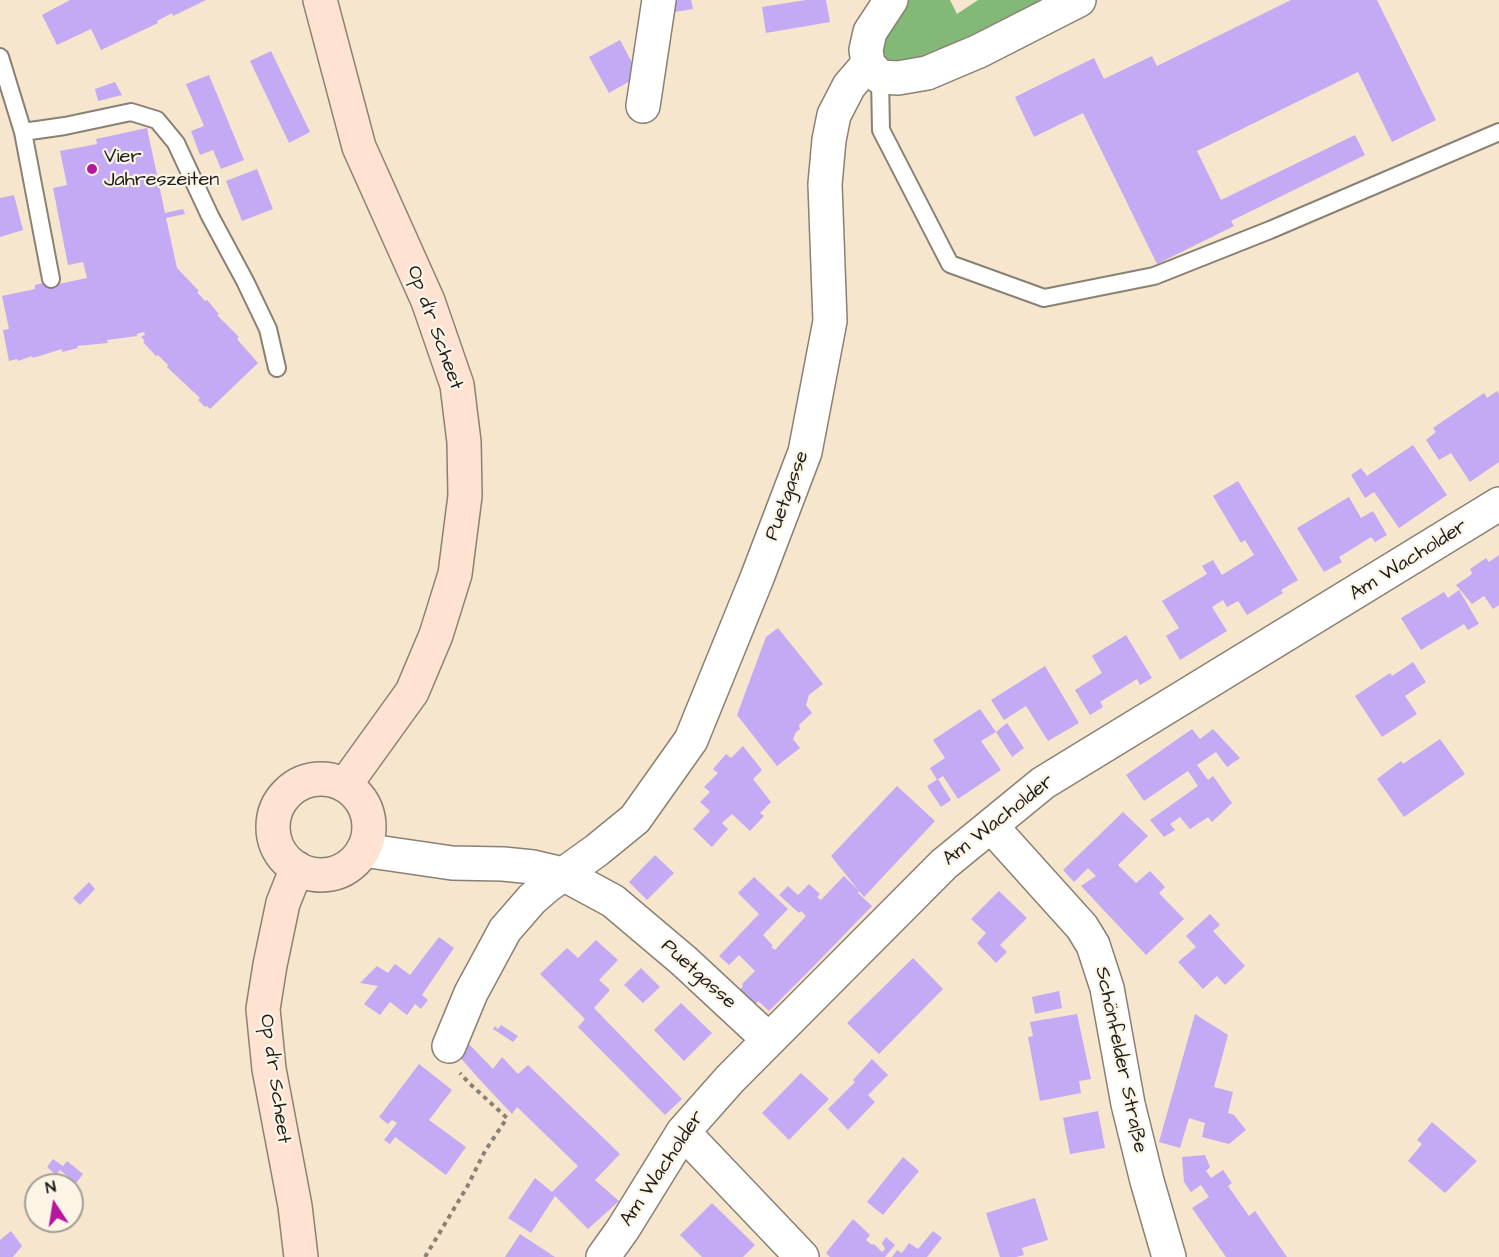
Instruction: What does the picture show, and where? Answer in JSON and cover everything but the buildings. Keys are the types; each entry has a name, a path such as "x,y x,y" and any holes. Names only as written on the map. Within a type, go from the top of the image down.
{"street":[{"name":"Op d’r Scheet","path":"320,0 359,147 428,301 458,385 464,442 465,496 455,574 436,635 412,692 345,785"},
{"path":"643,106 659,0"},
{"path":"891,0 870,32 866,50 874,70 898,78 927,73 979,51 1079,0"},
{"name":"Puetgasse","path":"449,1046 471,993 505,930 532,899 635,819 691,740 806,452 830,321 825,184 829,140 834,115 849,86 874,70"},
{"name":"Am Wacholder","path":"603,1257 683,1132 730,1079 944,864 1043,783 1499,504"},
{"path":"312,780 328,780 345,785 362,803 367,814 369,826 363,850 345,868 333,873 321,875 297,868 286,860 278,849 273,823 276,810 284,796 297,786 312,780"},
{"name":"Schönfelder Straße","path":"991,826 1082,927 1093,945 1107,988 1128,1104 1169,1257"},
{"name":"Puetgasse","path":"363,850 452,864 503,864 533,867 563,874 613,901 684,961 769,1041"},
{"name":"Op d’r Scheet","path":"297,868 283,903 263,1010 268,1069 295,1206 302,1257"},
{"path":"683,1132 802,1257"}],"lane":[{"path":"0,57 23,132 51,279"},
{"path":"874,70 881,130 950,264 1044,298 1154,276 1270,231 1499,132"},
{"path":"23,132 132,112 157,120 176,143 210,216 245,281 268,329 277,368"}],"path":[{"path":"425,1257 467,1187 485,1151 507,1118 469,1083 451,1061 449,1046"}],"green space":[{"path":"909,0 950,0 957,14 978,0 1042,0 941,50 900,63 883,62 880,47 892,22"}],"place":[{"name":"Vier Jahreszeiten","path":"92,169"}]}
